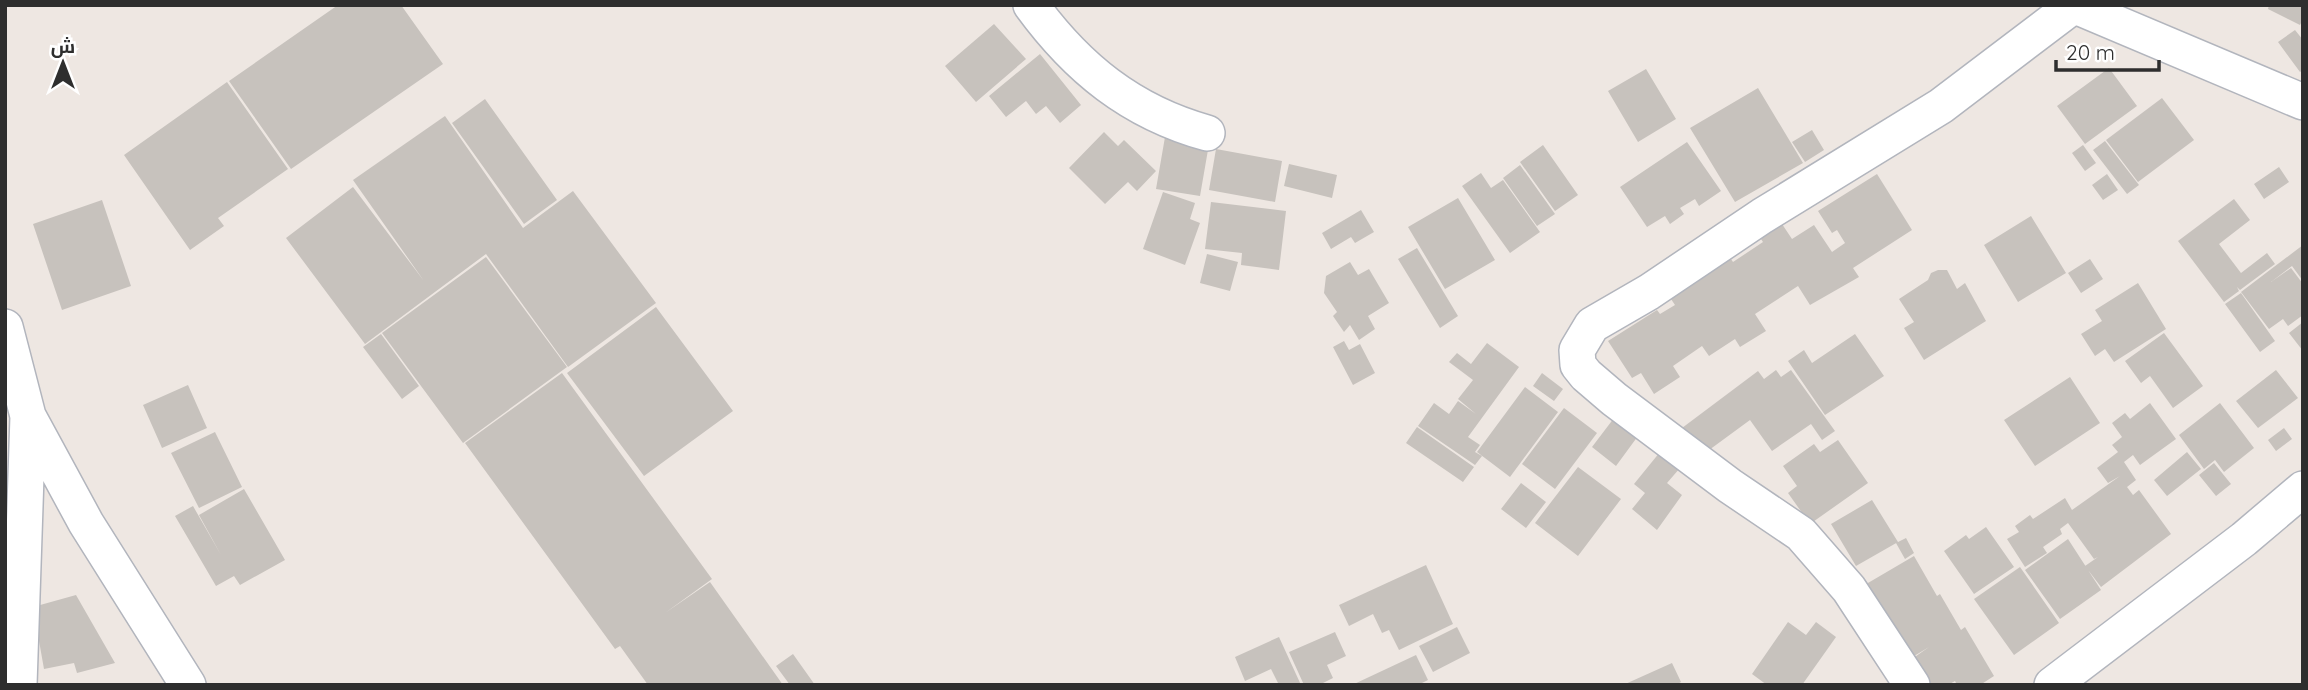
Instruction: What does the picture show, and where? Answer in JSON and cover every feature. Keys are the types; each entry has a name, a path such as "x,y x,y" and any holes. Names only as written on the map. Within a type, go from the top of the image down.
{"street":[{"path":"1031,5 1091,74 1137,106 1175,124 1207,133"},
{"path":"1912,685 1849,589 1801,534 1730,486 1586,375 1578,365 1577,351 1592,325 1649,292 1762,216 1941,106 2073,5 2303,102"},
{"path":"5,327 28,416 86,523 188,685"},
{"path":"19,685 28,416"},
{"path":"2052,685 2244,539 2303,489"}],"building":[{"path":"338,5 401,5 443,64 291,169 229,81"},
{"path":"2269,5 2303,5 2300,25 2268,9"},
{"path":"994,24 1026,59 976,102 945,66"},
{"path":"2295,30 2303,40 2303,70 2300,72 2278,42"},
{"path":"1040,54 1081,105 1060,123 1046,106 1036,114 1026,101 1006,117 989,96"},
{"path":"2109,68 2137,106 2085,144 2057,106"},
{"path":"1646,69 1676,119 1638,142 1608,91"},
{"path":"227,82 288,169 218,218 224,226 190,250 124,155"},
{"path":"1758,88 1803,163 1735,202 1690,128"},
{"path":"2162,98 2194,140 2138,182 2106,140"},
{"path":"485,99 557,200 524,224 452,123"},
{"path":"445,116 523,228 573,191 656,303 568,367 486,254 365,344 286,238 353,187 424,281 353,180"},
{"path":"1812,130 1824,150 1805,162 1792,142"},
{"path":"1104,132 1118,146 1124,140 1156,171 1137,191 1128,182 1105,204 1069,168"},
{"path":"1165,137 1209,144 1200,196 1156,189"},
{"path":"2105,141 2139,185 2127,194 2093,150"},
{"path":"1687,142 1721,191 1699,206 1695,199 1680,208 1684,214 1670,224 1665,216 1647,227 1620,187"},
{"path":"1543,145 1578,195 1555,211 1520,162"},
{"path":"2083,145 2096,163 2085,171 2072,153"},
{"path":"1216,149 1282,161 1275,202 1209,190"},
{"path":"1289,164 1337,175 1332,198 1284,186"},
{"path":"1520,165 1555,214 1537,226 1503,178"},
{"path":"2279,167 2289,182 2264,199 2254,184"},
{"path":"1481,173 1491,188 1503,180 1540,232 1510,253 1462,186"},
{"path":"1877,174 1912,230 1853,268 1859,277 1810,305 1798,286 1755,314 1766,331 1740,347 1735,339 1709,356 1702,346 1673,366 1680,377 1654,394 1641,373 1632,378 1608,341 1657,310 1660,314 1675,305 1671,299 1697,282 1695,278 1729,256 1733,262 1763,242 1753,227 1774,212 1792,239 1814,225 1832,252 1845,243 1837,230 1832,233 1818,211"},
{"path":"2107,174 2118,190 2103,200 2092,185"},
{"path":"1163,192 1195,203 1190,219 1200,223 1185,265 1143,249"},
{"path":"1458,198 1495,260 1445,289 1408,227"},
{"path":"2234,199 2250,220 2219,244 2241,273 2267,253 2275,264 2240,290 2237,287 2239,291 2224,302 2178,241"},
{"path":"102,200 131,286 62,310 33,224"},
{"path":"1211,202 1286,211 1279,270 1241,265 1242,253 1205,249"},
{"path":"1361,210 1374,232 1355,243 1351,237 1331,249 1322,233"},
{"path":"2031,216 2066,273 2018,302 1984,245"},
{"path":"2303,245 2303,281 2292,266 2271,282 2291,268 2303,284 2303,315 2288,326 2283,319 2269,329 2241,292"},
{"path":"1417,248 1458,316 1440,328 1398,259"},
{"path":"1207,254 1238,262 1230,291 1200,283"},
{"path":"486,257 567,367 463,443 382,333"},
{"path":"2090,259 2103,279 2081,293 2068,273"},
{"path":"1350,262 1358,275 1369,269 1389,303 1368,316 1375,329 1359,340 1350,325 1344,332 1333,316 1337,312 1324,293 1326,276"},
{"path":"1938,270 1947,270 1957,289 1965,283 1986,321 1924,360 1904,328 1914,322 1899,299"},
{"path":"2138,283 2166,329 2114,362 2105,349 2095,356 2081,334 2102,321 2095,310"},
{"path":"2241,293 2275,341 2260,352 2225,304"},
{"path":"656,307 733,411 644,476 567,373"},
{"path":"2303,322 2303,351 2289,333"},
{"path":"2164,333 2203,386 2173,408 2150,376 2141,383 2125,361"},
{"path":"381,334 419,386 402,399 363,347"},
{"path":"1855,334 1884,376 1825,415 1788,361 1804,350 1812,363"},
{"path":"1344,341 1349,350 1360,344 1375,373 1353,385 1333,347"},
{"path":"1487,343 1519,367 1468,437 1480,445 1475,452 1482,456 1475,465 1418,426 1434,403 1449,414 1458,401 1476,414 1458,399 1473,380 1449,362 1457,353 1471,364"},
{"path":"1776,370 1781,377 1791,370 1835,431 1822,440 1811,424 1772,451 1750,420 1705,453 1678,431 1758,371 1764,379"},
{"path":"2276,370 2298,398 2258,428 2236,401"},
{"path":"562,373 712,579 665,613 710,582 783,685 648,685 620,646 615,649 465,443"},
{"path":"1542,373 1563,389 1554,401 1533,386"},
{"path":"2070,377 2100,423 2035,466 2004,420"},
{"path":"188,385 207,428 162,448 143,405"},
{"path":"1525,387 1558,412 1510,477 1477,452"},
{"path":"2150,403 2176,439 2140,465 2133,455 2124,462 2136,480 2127,487 2133,495 2139,490 2171,534 2101,587 2085,566 2098,557 2094,559 2068,523 2060,529 2062,534 2043,547 2047,553 2025,567 2007,539 2019,532 2015,526 2030,515 2033,519 2065,498 2072,510 2120,476 2108,483 2097,468 2118,452 2112,445 2122,437 2112,423 2125,413 2130,419"},
{"path":"2220,403 2254,448 2224,472 2215,460 2204,469 2179,435"},
{"path":"1564,408 1597,433 1555,489 1522,464"},
{"path":"1614,418 1638,436 1616,466 1592,447"},
{"path":"1417,427 1474,467 1463,482 1406,443"},
{"path":"2284,428 2292,439 2276,451 2268,440"},
{"path":"215,432 242,487 199,508 171,453"},
{"path":"1838,440 1868,483 1810,524 1788,493 1797,486 1783,466 1814,444 1820,452"},
{"path":"1660,452 1680,468 1667,483 1682,495 1657,530 1632,509 1645,493 1634,484"},
{"path":"2187,452 2201,469 2167,496 2154,480"},
{"path":"2214,463 2231,484 2216,496 2199,475"},
{"path":"1578,467 1621,499 1578,556 1535,523"},
{"path":"1521,483 1546,502 1526,528 1501,509"},
{"path":"244,489 285,560 240,585 234,576 216,586 175,516 193,506 221,555 199,515"},
{"path":"1872,500 1898,542 1856,566 1831,524"},
{"path":"1986,527 2014,567 1974,594 1944,551 1966,535 1969,539"},
{"path":"1906,538 1914,553 1905,559 1896,543"},
{"path":"2068,539 2101,590 2060,619 2025,570"},
{"path":"1914,556 1961,630 1965,627 1994,676 1980,685 1957,685 1955,681 1948,685 1923,685 1909,661 1929,647 1906,661 1856,590"},
{"path":"1426,565 1453,624 1399,650 1389,630 1382,633 1373,614 1349,626 1339,605"},
{"path":"2020,567 2059,623 2014,655 1974,599"},
{"path":"76,595 115,663 77,673 74,663 44,669 33,607"},
{"path":"1788,622 1806,635 1816,622 1836,637 1802,685 1767,685 1752,674"},
{"path":"1457,627 1470,653 1433,672 1419,646"},
{"path":"1335,632 1346,656 1327,665 1333,678 1319,685 1304,685 1289,652"},
{"path":"1279,637 1301,685 1279,685 1271,669 1245,681 1235,657"},
{"path":"793,654 815,685 790,685 776,666"},
{"path":"1416,655 1428,680 1418,685 1352,685"},
{"path":"1672,663 1681,682 1676,685 1623,685"}]}
